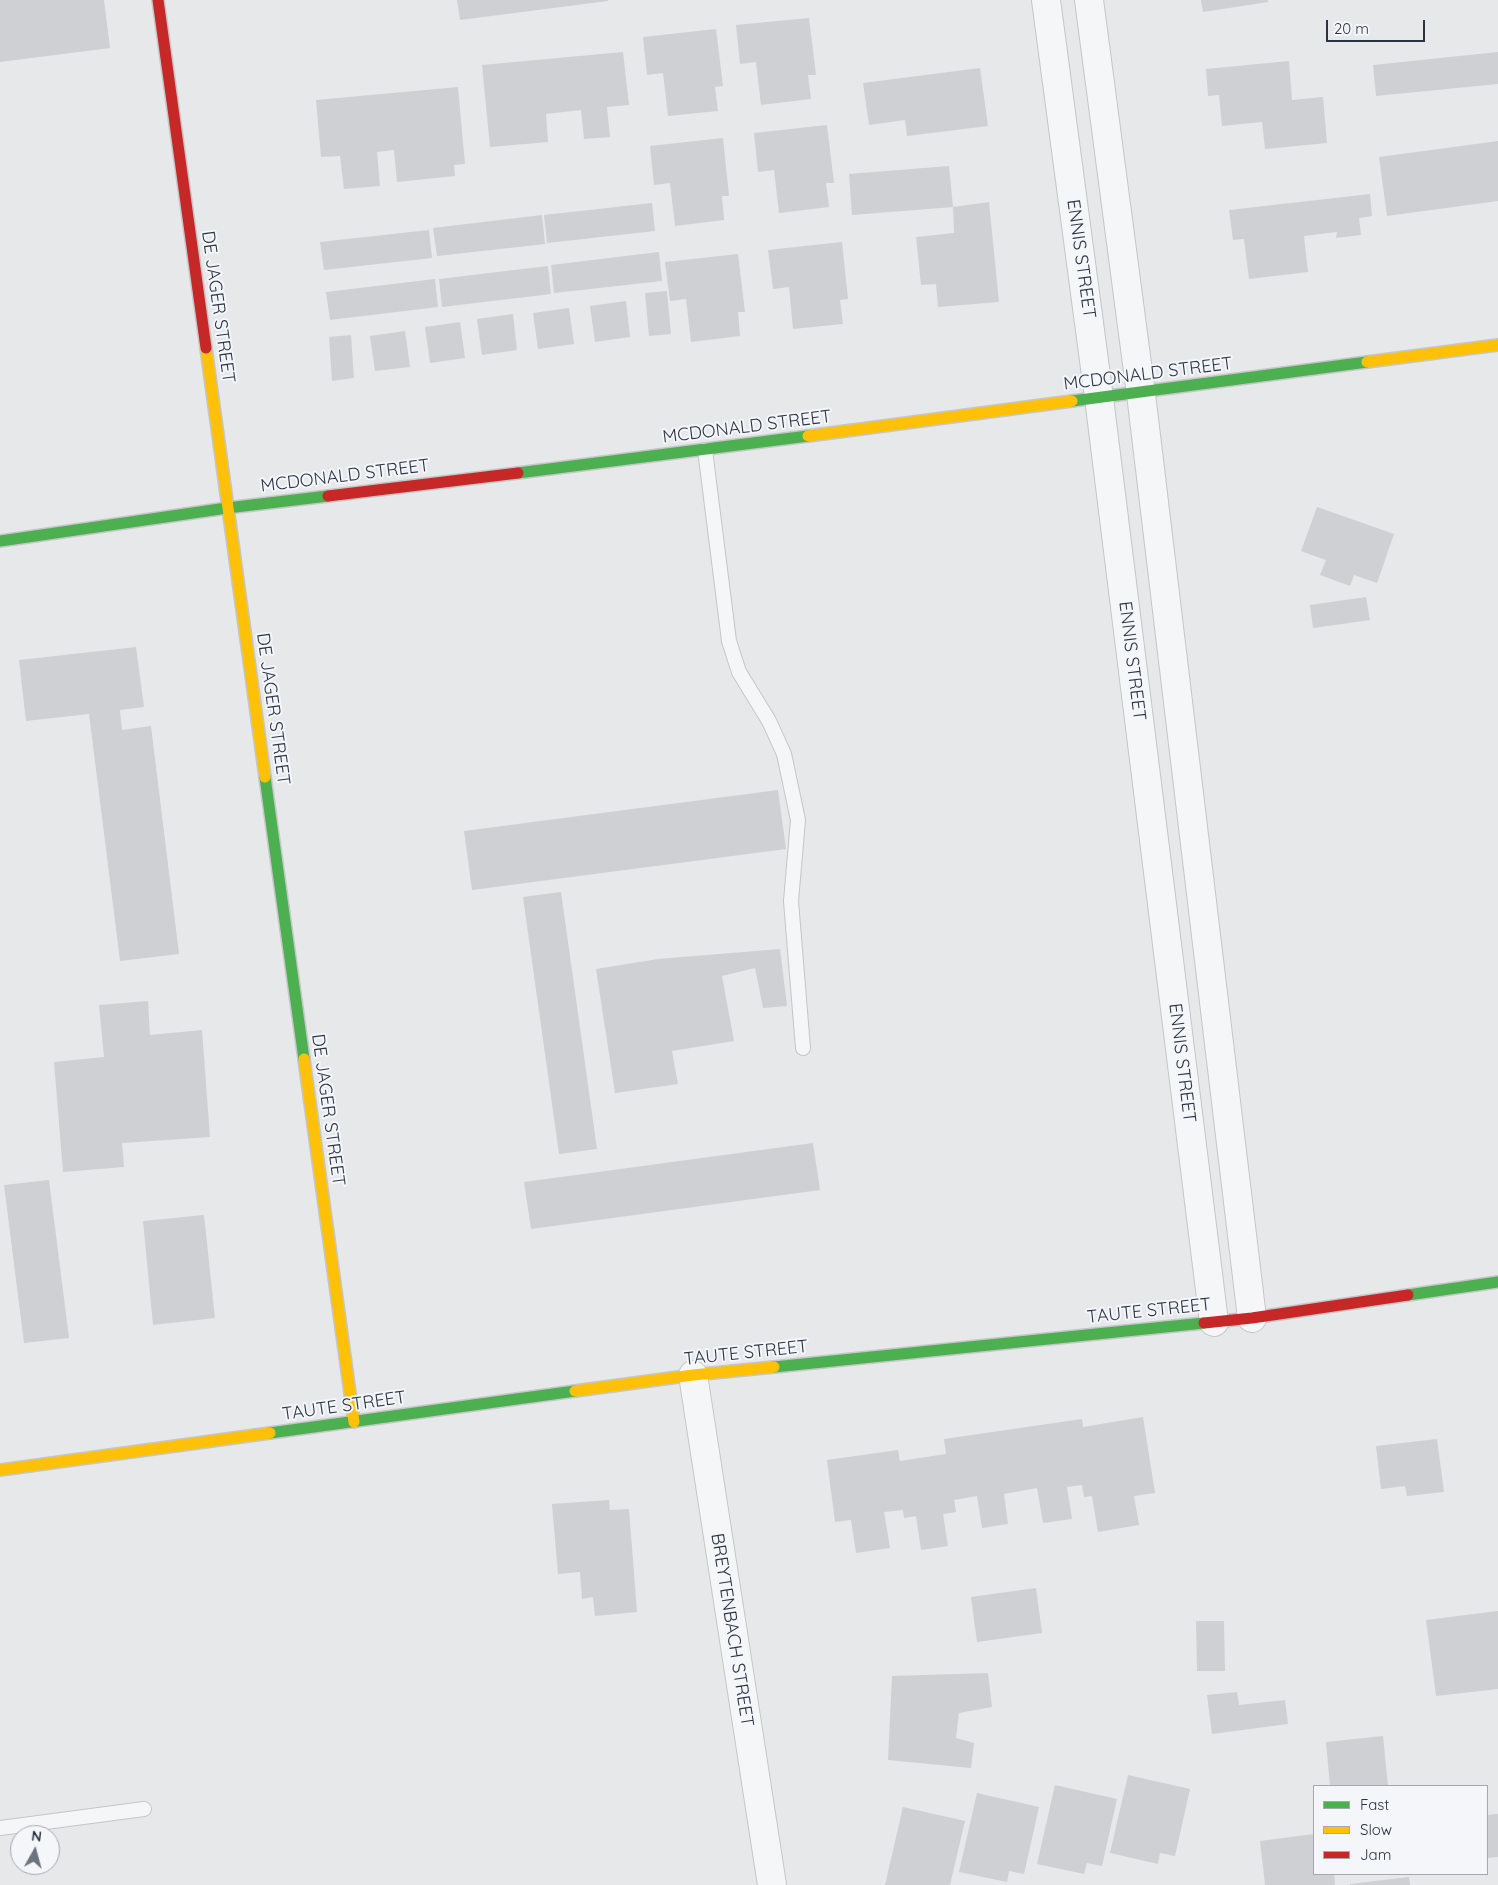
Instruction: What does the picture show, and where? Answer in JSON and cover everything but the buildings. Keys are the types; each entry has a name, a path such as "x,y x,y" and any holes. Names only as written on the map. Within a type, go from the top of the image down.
{"street":[{"name":"DE JAGER STREET","path":"158,0 354,1422"},
{"name":"ENNIS STREET","path":"1046,0 1099,398 1214,1322"},
{"path":"1089,0 1141,394 1252,1318"},
{"name":"MCDONALD STREET","path":"0,541 227,508 1141,394 1498,345"},
{"name":"TAUTE STREET","path":"0,1470 693,1375 1252,1318 1498,1282"},
{"name":"BREYTENBACH STREET","path":"693,1375 772,1885"}],"lane":[{"path":"704,450 729,641 733,657 739,672 769,720 784,754 798,820 791,901 803,1048"},
{"path":"0,1828 144,1809"}],"traffic: fast":[{"path":"1072,401 1367,362"},
{"path":"518,473 808,436"},
{"path":"0,541 227,508 328,496"},
{"path":"265,777 304,1059"},
{"path":"1408,1295 1498,1282"},
{"path":"774,1367 1204,1323"},
{"path":"270,1433 575,1391"}],"traffic: slow":[{"path":"1367,362 1498,345"},
{"path":"206,348 265,777"},
{"path":"808,436 1072,401"},
{"path":"304,1059 354,1422"},
{"path":"575,1391 693,1375 774,1367"},
{"path":"0,1470 270,1433"}],"traffic: jam":[{"path":"158,0 206,348"},
{"path":"328,496 518,473"},
{"path":"1204,1323 1252,1318 1408,1295"}]}
